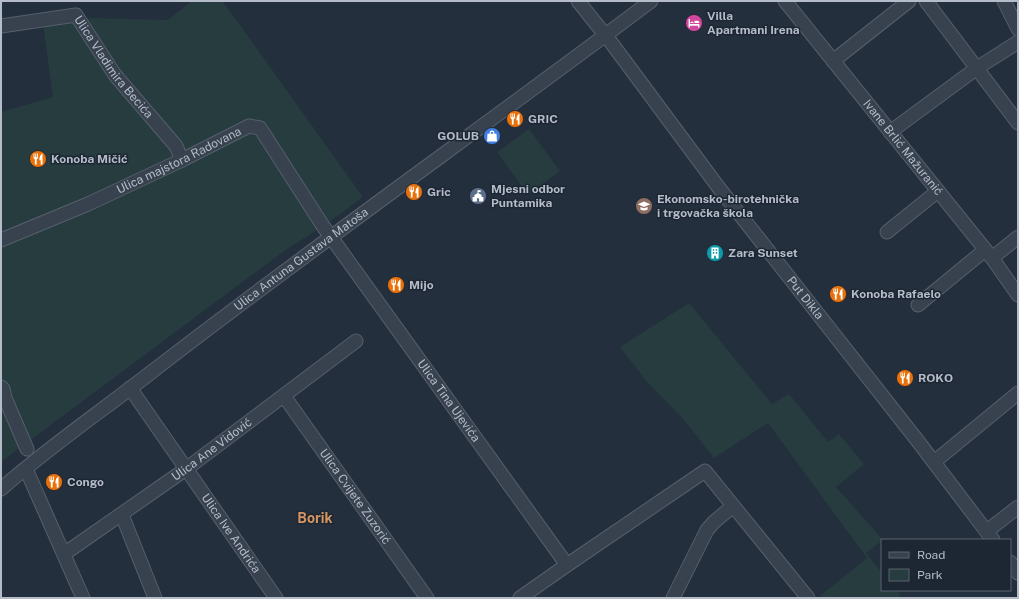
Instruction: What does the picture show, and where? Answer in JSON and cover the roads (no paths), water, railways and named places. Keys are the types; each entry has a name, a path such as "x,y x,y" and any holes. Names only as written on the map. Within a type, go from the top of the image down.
{"street":[{"name":"Put Dikla","path":"578,1 606,35 724,194 934,462 990,536"},
{"name":"Ulica Antuna Gustava Matoša","path":"1,489 44,453 331,236 419,173 651,1"},
{"name":"Ivane Brlić Mažuranić","path":"785,1 988,254 1018,295"},
{"path":"833,61 909,1"},
{"path":"926,1 1018,123"},
{"path":"1004,1 1018,29"},
{"name":"Ulica Vladimira Becića","path":"1,26 76,15 114,75 176,146 182,160"},
{"path":"890,132 977,68 1018,42"},
{"name":"Ulica majstora Radovana","path":"1,240 88,204 182,160 249,126 260,128 331,236"},
{"path":"886,232 938,191"},
{"name":"Ulica Tina Ujevića","path":"331,236 567,565"},
{"path":"918,305 988,254 1018,237"},
{"name":"Ulica Ane Vidović","path":"64,554 186,469 356,341"},
{"path":"1,387 27,449"},
{"name":"Ulica Ive Andrića","path":"130,388 276,598"},
{"path":"934,462 1018,393"},
{"name":"Ulica Cvijete Zuzorić","path":"284,396 427,598"},
{"path":"26,469 83,598"},
{"path":"520,598 705,471 808,598"},
{"path":"673,598 707,530 733,506"},
{"path":"990,536 1018,507"},
{"path":"122,515 155,598"},
{"path":"1011,563 1018,573"}],"place":[{"name":"Villa Apartmani Irena","path":"694,23"},
{"name":"GRIC","path":"515,119"},
{"name":"GOLUB","path":"492,136"},
{"name":"Konoba Mičić","path":"38,159"},
{"name":"Gric","path":"414,192"},
{"name":"Mjesni odbor Puntamika","path":"478,196"},
{"name":"Ekonomsko-birotehnička i trgovačka škola","path":"644,206"},
{"name":"Zara Sunset","path":"715,253"},
{"name":"Mijo","path":"396,285"},
{"name":"Konoba Rafaelo","path":"838,294"},
{"name":"ROKO","path":"905,378"},
{"name":"Congo","path":"54,482"}],"district":[{"name":"Borik","path":"315,518"}]}
